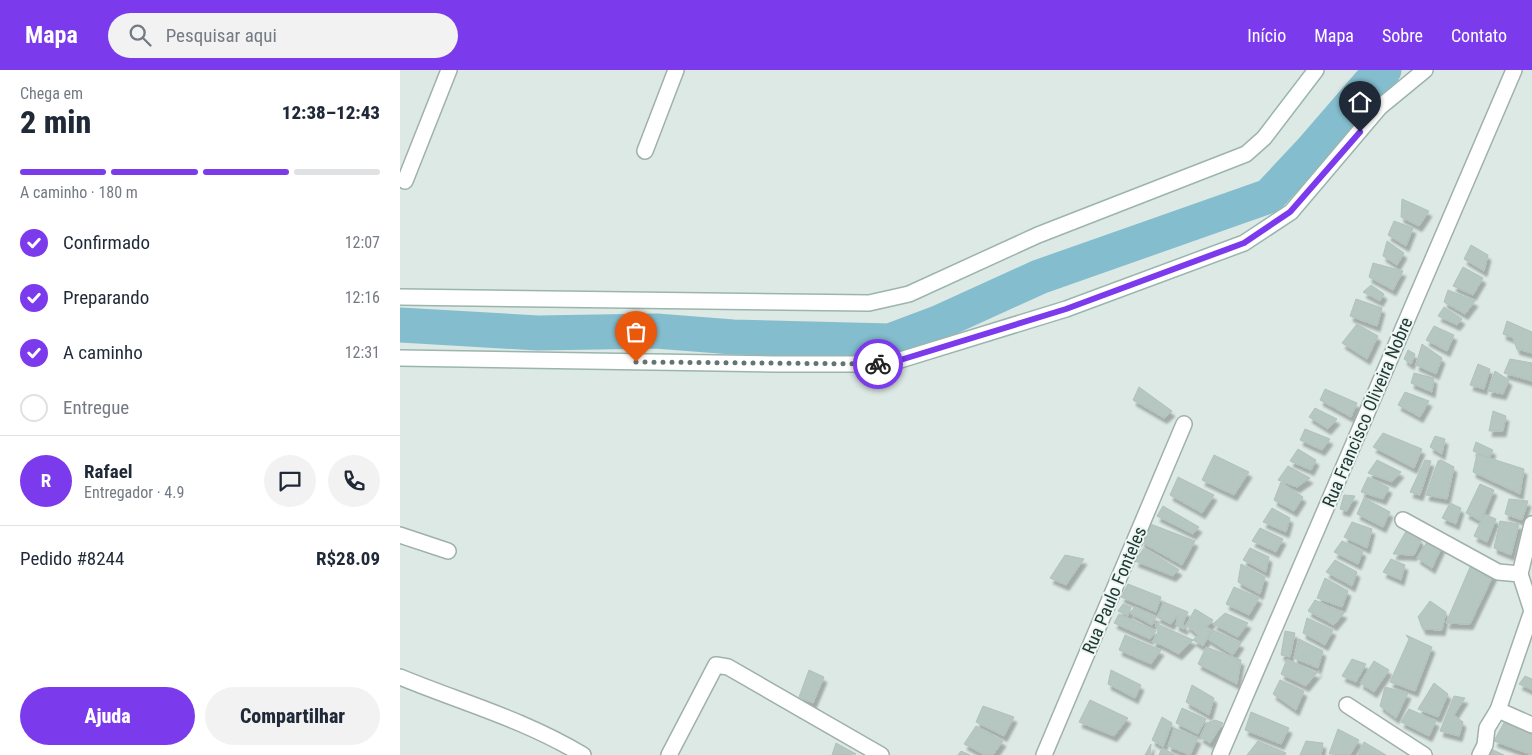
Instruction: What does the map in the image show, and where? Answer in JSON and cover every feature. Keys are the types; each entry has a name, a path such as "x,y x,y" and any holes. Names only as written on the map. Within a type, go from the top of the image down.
{"street":[{"path":"405,181 449,70"},
{"path":"646,150 676,70"},
{"path":"400,297 869,303 909,294 1038,235 1246,154 1264,138 1316,70"},
{"path":"400,358 773,364 874,364 897,361 1066,309 1244,243 1290,212 1380,107 1425,70"},
{"name":"Rua Francisco Oliveira Nobre","path":"1220,755 1514,70"},
{"name":"Rua Paulo Fonteles","path":"1044,755 1184,424"},
{"path":"1403,520 1498,572 1520,574"},
{"path":"1480,755 1485,745 1487,728 1498,710 1532,611 1520,574 1532,524"},
{"path":"400,536 448,551"},
{"path":"669,755 716,666 728,668 881,755"},
{"path":"402,682 462,699 549,735 583,755"},
{"path":"1347,705 1424,755"},
{"path":"1498,710 1532,725"}],"building":[{"path":"1402,199 1429,211 1419,226 1401,217"},
{"path":"1394,221 1413,228 1406,246 1388,235"},
{"path":"1387,241 1404,253 1397,265 1383,256"},
{"path":"1471,245 1488,255 1484,271 1464,259"},
{"path":"1373,263 1403,271 1393,290 1369,277"},
{"path":"1463,267 1483,278 1473,295 1453,286"},
{"path":"1371,285 1384,294 1380,301 1363,292"},
{"path":"1448,290 1475,301 1465,314 1444,302"},
{"path":"1356,299 1382,308 1377,326 1350,316"},
{"path":"1444,307 1462,319 1457,325 1438,316"},
{"path":"1507,321 1532,332 1532,353 1517,349 1513,338 1503,334"},
{"path":"1357,324 1378,336 1367,359 1342,343"},
{"path":"1434,326 1454,335 1447,351 1426,340"},
{"path":"1422,344 1442,358 1436,374 1416,365"},
{"path":"1408,350 1415,354 1411,364 1404,359"},
{"path":"1510,359 1532,363 1532,381 1504,373"},
{"path":"1478,364 1490,369 1484,389 1470,385"},
{"path":"1495,371 1509,380 1503,394 1488,391"},
{"path":"1414,373 1434,378 1432,392 1411,383"},
{"path":"1139,387 1172,411 1164,418 1133,400"},
{"path":"1325,389 1357,403 1351,417 1320,400"},
{"path":"1405,392 1429,401 1420,417 1398,405"},
{"path":"1315,408 1337,419 1328,429 1309,417"},
{"path":"1493,411 1506,416 1503,431 1489,431"},
{"path":"1305,429 1330,439 1322,450 1300,440"},
{"path":"1383,433 1422,449 1414,468 1373,447"},
{"path":"1435,436 1445,439 1442,454 1430,447"},
{"path":"1476,442 1493,450 1489,458 1473,451"},
{"path":"1298,449 1316,460 1311,470 1290,461"},
{"path":"1477,454 1524,469 1520,494 1473,472"},
{"path":"1214,455 1249,472 1234,495 1202,480"},
{"path":"1377,460 1401,472 1392,482 1368,473"},
{"path":"1425,460 1431,461 1420,495 1410,492"},
{"path":"1441,460 1454,467 1447,499 1426,495 1438,461"},
{"path":"1288,466 1310,478 1297,487 1278,480"},
{"path":"1178,477 1214,495 1202,513 1170,495"},
{"path":"1368,477 1389,488 1383,499 1361,492"},
{"path":"1281,482 1303,497 1294,511 1274,500"},
{"path":"1480,484 1494,490 1481,521 1466,513"},
{"path":"1344,495 1355,496 1347,511 1340,509"},
{"path":"1364,498 1390,512 1383,527 1357,514"},
{"path":"1509,499 1528,501 1522,520 1505,514"},
{"path":"1450,503 1461,508 1456,524 1442,518"},
{"path":"1163,506 1199,527 1193,534 1157,516"},
{"path":"1272,508 1290,518 1286,532 1263,522"},
{"path":"1484,514 1496,519 1487,542 1474,536"},
{"path":"1500,521 1519,524 1511,555 1494,548"},
{"path":"1352,522 1372,529 1367,548 1344,537"},
{"path":"1148,523 1195,541 1182,565 1141,542"},
{"path":"1409,526 1421,541 1414,555 1393,554"},
{"path":"1260,528 1283,539 1276,552 1252,541"},
{"path":"1342,541 1363,551 1358,564 1334,552"},
{"path":"1427,542 1443,544 1432,568 1417,558"},
{"path":"1144,548 1179,570 1173,576 1135,561"},
{"path":"1250,548 1269,557 1266,572 1243,560"},
{"path":"1065,555 1084,559 1066,585 1050,578"},
{"path":"1391,559 1405,565 1401,580 1383,572"},
{"path":"1335,560 1357,572 1352,586 1326,572"},
{"path":"1241,564 1265,577 1260,594 1238,582"},
{"path":"1471,565 1494,574 1470,624 1446,623"},
{"path":"1325,578 1348,591 1342,607 1317,598"},
{"path":"1128,584 1161,597 1156,612 1121,597"},
{"path":"1234,587 1259,598 1249,615 1226,604"},
{"path":"1315,600 1344,613 1334,625 1308,611"},
{"path":"1430,601 1446,612 1442,630 1423,629 1418,617"},
{"path":"1164,602 1188,612 1182,625 1186,626 1184,629 1176,625 1178,615 1171,624 1157,617"},
{"path":"1123,604 1131,607 1128,616 1118,611"},
{"path":"1135,607 1156,617 1152,625 1130,613"},
{"path":"1195,609 1213,620 1209,625 1205,626 1212,630 1203,646 1193,640 1198,635 1186,625"},
{"path":"1225,613 1248,623 1238,637 1213,624"},
{"path":"1119,614 1156,631 1150,639 1114,623"},
{"path":"1307,618 1333,630 1325,645 1303,633"},
{"path":"1155,623 1193,640 1179,654 1152,642 1158,632"},
{"path":"1213,630 1241,643 1233,655 1208,639"},
{"path":"1285,631 1295,633 1290,657 1281,655"},
{"path":"1125,635 1161,650 1151,664 1119,650"},
{"path":"1406,635 1432,647 1415,691 1390,682 1409,639"},
{"path":"1299,639 1323,651 1318,668 1294,658"},
{"path":"1206,647 1241,660 1237,684 1198,664"},
{"path":"1287,659 1316,673 1319,670 1306,686 1281,674"},
{"path":"1352,659 1366,664 1356,682 1342,676"},
{"path":"1374,661 1389,670 1374,692 1360,683"},
{"path":"809,670 824,677 813,703 799,697"},
{"path":"1111,670 1141,685 1135,698 1108,684"},
{"path":"1525,676 1532,679 1532,690 1519,684"},
{"path":"1280,680 1304,691 1296,710 1273,694"},
{"path":"1434,683 1448,694 1438,717 1418,709"},
{"path":"1192,685 1214,698 1209,715 1186,702"},
{"path":"1385,687 1408,693 1396,718 1380,706"},
{"path":"1454,696 1465,698 1454,715 1463,722 1459,736 1440,731"},
{"path":"1090,700 1128,718 1114,736 1079,722"},
{"path":"983,706 1014,717 1004,736 976,722"},
{"path":"1182,708 1206,719 1198,734 1176,723"},
{"path":"1409,709 1436,721 1429,736 1401,722"},
{"path":"1251,712 1289,728 1281,744 1245,730"},
{"path":"1162,717 1172,723 1163,747 1152,740"},
{"path":"1506,719 1532,730 1532,755 1494,741"},
{"path":"1215,720 1223,723 1210,743 1200,737 1207,723"},
{"path":"976,726 1003,741 993,755 985,755 964,744"},
{"path":"1174,728 1198,738 1190,755 1168,746"},
{"path":"1338,729 1359,740 1350,755 1329,754"},
{"path":"1258,741 1286,753 1285,755 1247,755"},
{"path":"1306,741 1323,743 1321,755 1300,755"},
{"path":"1364,742 1386,755 1358,755"},
{"path":"836,743 856,754 832,755"},
{"path":"1151,744 1150,755 1145,755"},
{"path":"1162,748 1175,755 1159,755"},
{"path":"1493,750 1504,755 1490,755"},
{"path":"961,751 970,755 958,755"}],"waterway":[{"path":"400,325 538,333 656,331 733,337 890,341 938,323 1039,277 1269,196 1370,83 1384,70"}],"way so far":[{"path":"636,362 878,364"}],"route":[{"path":"878,364 897,361 1066,309 1244,243 1290,212 1360,132"}]}
